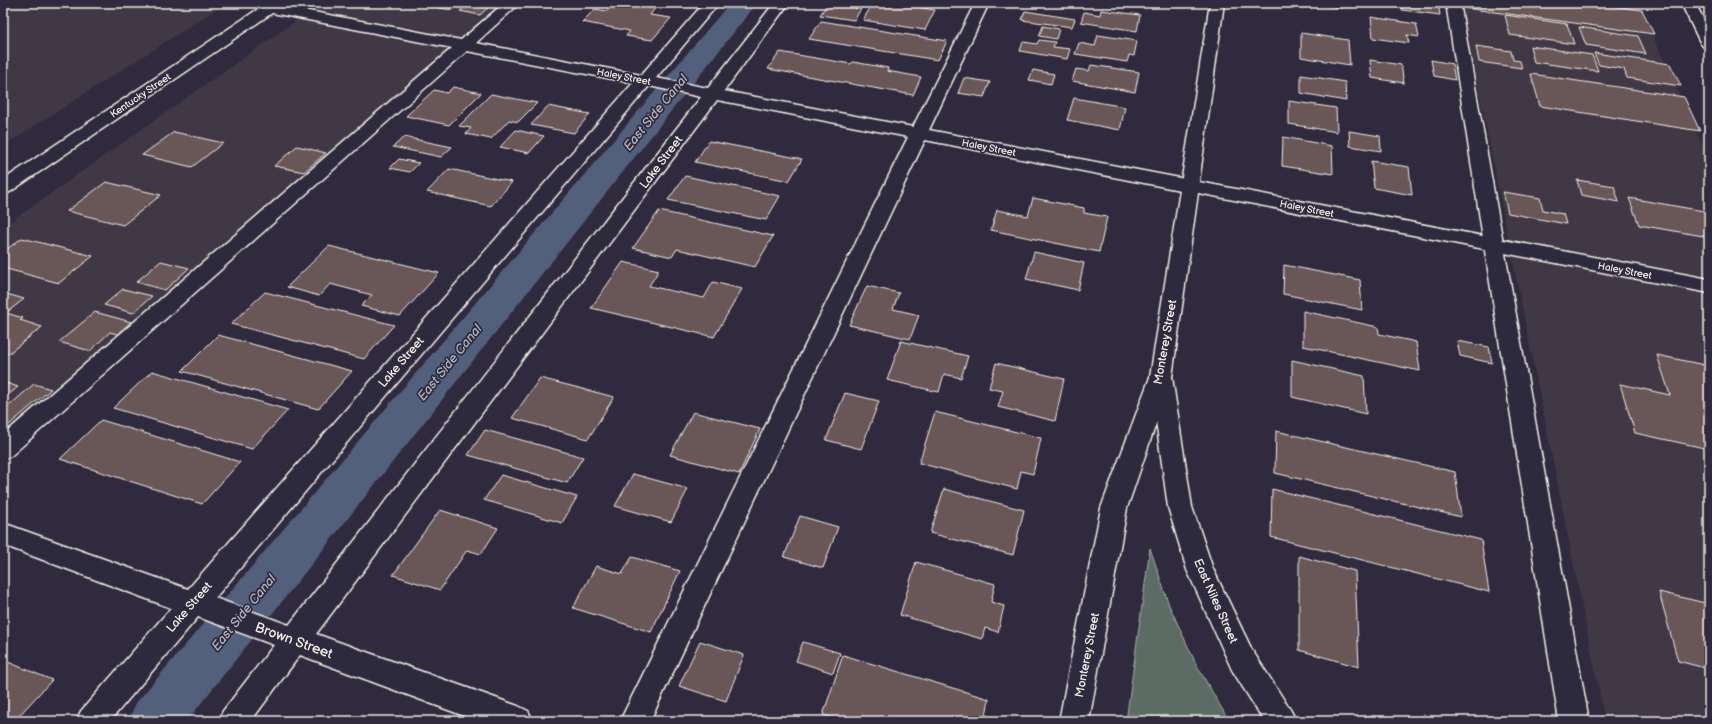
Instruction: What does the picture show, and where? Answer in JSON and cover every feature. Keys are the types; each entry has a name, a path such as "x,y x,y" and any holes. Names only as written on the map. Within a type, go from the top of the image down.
{"street":[{"path":"3,449 513,3"},
{"name":"Lake Street","path":"91,721 198,605 712,3"},
{"name":"Lake Street","path":"233,721 288,638 713,94 782,3"},
{"path":"635,721 982,3"},
{"name":"Monterey Street","path":"1074,721 1114,508 1161,376 1217,3"},
{"path":"1453,3 1574,721"},
{"path":"1688,3 1709,44"},
{"name":"Haley Street","path":"273,6 464,46 1709,286"},
{"name":"Kentucky Street","path":"3,188 273,6"},
{"name":"East Niles Street","path":"1161,376 1180,507 1200,570 1242,660 1280,721"},
{"name":"Brown Street","path":"3,534 518,721"}],"shaded area":[{"path":"3,3 226,3 3,146"},
{"path":"321,3 511,3 3,443 3,227"},
{"path":"1461,3 1638,3 1709,160 1709,721 1605,721"}],"green space":[{"path":"1150,548 1169,605 1196,664 1229,721 1126,721"}],"building":[{"path":"411,3 460,3 452,10"},
{"path":"470,3 493,3 480,15 460,11"},
{"path":"615,3 655,8 650,15 671,18 652,40 626,36 630,31 582,22 595,9 607,11"},
{"path":"828,3 859,3 855,8 861,9 854,20 820,15"},
{"path":"873,3 891,3 935,10 925,30 863,20"},
{"path":"1106,3 1144,3 1143,8"},
{"path":"1306,3 1342,3 1342,8"},
{"path":"1401,3 1438,3 1440,15 1402,10"},
{"path":"1464,3 1591,3 1642,10 1654,34 1465,8"},
{"path":"1101,10 1140,15 1137,31 1081,22 1084,12 1100,15"},
{"path":"1025,11 1075,19 1072,27 1022,20"},
{"path":"1505,15 1567,24 1574,44 1510,35"},
{"path":"1371,17 1416,24 1419,37 1407,35 1409,43 1373,38"},
{"path":"821,21 947,41 938,60 809,39"},
{"path":"1043,26 1059,29 1056,39 1039,36"},
{"path":"1579,27 1638,36 1646,54 1586,45"},
{"path":"1301,33 1348,40 1350,65 1301,57"},
{"path":"1098,35 1137,41 1134,56 1129,55 1127,62 1075,54 1079,43 1095,46"},
{"path":"1039,40 1055,42 1053,47 1070,49 1067,59 1020,51 1023,42 1037,44"},
{"path":"1476,46 1511,51 1513,60 1520,61 1522,68 1479,62"},
{"path":"1530,46 1592,55 1598,71 1534,62"},
{"path":"780,52 851,64 853,62 888,68 887,71 921,77 913,95 768,69"},
{"path":"1594,53 1670,64 1681,86 1627,78 1624,69 1599,65"},
{"path":"1370,60 1401,65 1404,83 1372,78"},
{"path":"1431,60 1452,64 1455,80 1434,76"},
{"path":"1091,65 1139,72 1135,92 1072,81 1076,69 1089,71"},
{"path":"1033,70 1054,74 1051,84 1029,80"},
{"path":"1531,74 1684,97 1700,131 1540,106"},
{"path":"1301,75 1345,82 1346,101 1301,93"},
{"path":"964,78 990,82 984,97 958,93"},
{"path":"453,87 481,93 449,125 406,116 434,90 447,93"},
{"path":"491,94 537,103 518,122 509,120 491,139 466,134 471,128 459,126"},
{"path":"1074,98 1125,107 1120,130 1067,120"},
{"path":"1289,101 1336,108 1337,132 1289,124"},
{"path":"548,106 590,114 574,133 531,125"},
{"path":"516,130 544,136 529,153 500,147"},
{"path":"1349,131 1380,136 1381,151 1350,146"},
{"path":"174,132 223,143 192,167 142,155"},
{"path":"404,137 452,147 441,157 393,147"},
{"path":"1283,137 1332,146 1333,174 1282,166"},
{"path":"709,141 802,159 789,181 695,162"},
{"path":"297,146 326,153 304,172 274,166"},
{"path":"399,159 419,163 410,172 390,168"},
{"path":"1371,161 1409,167 1412,195 1374,188"},
{"path":"449,169 512,182 491,206 427,192"},
{"path":"685,176 780,196 766,220 668,200"},
{"path":"1577,180 1614,186 1619,202 1581,195"},
{"path":"106,182 161,195 123,225 67,211"},
{"path":"1503,192 1540,198 1543,210 1563,214 1566,224 1508,213"},
{"path":"1033,198 1084,208 1084,213 1107,217 1099,252 991,230 997,210 1028,216"},
{"path":"1629,198 1709,212 1709,237 1639,225"},
{"path":"659,211 773,236 755,267 677,249 672,257 633,248"},
{"path":"22,238 93,256 59,283 3,268 3,252"},
{"path":"329,246 439,273 400,316 361,306 372,295 330,284 319,296 287,287"},
{"path":"1034,252 1084,263 1078,290 1026,279"},
{"path":"161,261 189,268 165,290 136,282"},
{"path":"623,262 659,270 649,286 704,298 713,282 742,289 714,337 591,308"},
{"path":"1284,265 1360,280 1362,310 1283,294"},
{"path":"867,286 899,293 893,309 919,315 910,339 849,325"},
{"path":"123,289 152,296 133,313 104,305"},
{"path":"265,292 394,325 364,359 231,324"},
{"path":"3,293 24,299 6,313 23,318 20,320 42,327 8,354 3,352"},
{"path":"1303,311 1378,327 1379,334 1416,342 1420,371 1303,346"},
{"path":"95,312 131,322 117,334 110,332 90,351 59,342"},
{"path":"218,335 352,371 318,409 182,371"},
{"path":"901,341 968,356 961,378 944,374 939,392 887,380"},
{"path":"1457,341 1489,347 1492,363 1460,356"},
{"path":"1657,355 1709,366 1709,449 1635,433 1620,384 1670,395"},
{"path":"1292,360 1364,376 1366,414 1292,397"},
{"path":"996,363 1064,379 1055,421 998,407 1003,391 989,388"},
{"path":"152,371 288,410 252,449 113,408"},
{"path":"540,378 614,397 588,439 512,418"},
{"path":"3,382 18,387 3,399"},
{"path":"34,384 51,389 3,430 3,411"},
{"path":"845,393 879,401 861,449 826,440"},
{"path":"693,412 760,429 739,474 670,455"},
{"path":"935,412 1041,438 1033,474 1021,471 1017,489 919,463"},
{"path":"101,420 240,462 202,504 60,459"},
{"path":"485,430 583,457 567,483 468,455"},
{"path":"1276,431 1455,472 1461,517 1275,473"},
{"path":"633,474 688,489 671,522 615,506"},
{"path":"501,475 577,497 562,523 484,500"},
{"path":"944,489 1024,510 1013,555 930,533"},
{"path":"1272,489 1481,540 1489,592 1271,537"},
{"path":"440,510 498,528 481,554 467,550 440,590 393,575"},
{"path":"800,516 838,527 823,568 784,557"},
{"path":"1299,556 1355,571 1359,667 1299,650"},
{"path":"632,557 680,571 651,632 573,608 596,566 622,574"},
{"path":"916,562 995,584 991,602 1004,606 998,632 985,628 982,639 900,615"},
{"path":"1659,592 1709,604 1709,669 1678,661"},
{"path":"700,641 744,655 726,701 679,686"},
{"path":"803,642 840,653 833,673 796,661"},
{"path":"843,655 989,699 985,721 843,721 823,715"},
{"path":"3,660 52,680 14,721 3,721"},
{"path":"1423,715 1445,721 1423,721"}],"waterway":[{"name":"East Side Canal","path":"154,721 744,3"}]}
